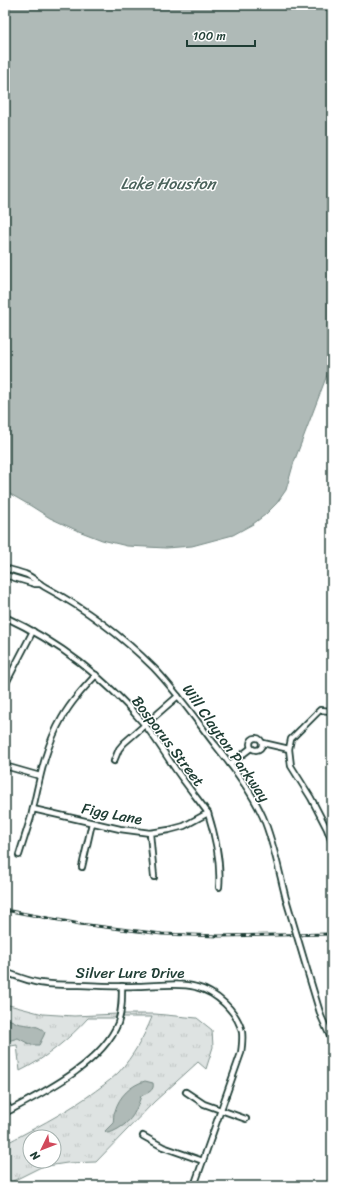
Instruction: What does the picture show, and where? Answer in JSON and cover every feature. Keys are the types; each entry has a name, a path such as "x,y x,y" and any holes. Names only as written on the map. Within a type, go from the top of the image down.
{"street":[{"name":"Will Clayton Parkway","path":"5,568 30,576 40,584 80,607 118,635 154,669 178,696 244,784 262,817 269,834 286,899 321,1016 332,1042"},
{"name":"Will Clayton Parkway","path":"5,575 35,584 40,584"},
{"name":"Bosporus Street","path":"5,618 33,630 70,654 120,697 144,724 208,813 212,825 220,872 219,887"},
{"path":"5,685 33,630"},
{"path":"19,855 45,757 50,745 62,718 78,694 96,675"},
{"path":"114,761 119,749 124,743 144,724 178,696"},
{"path":"332,712 320,710 291,739 289,749 291,766 311,798 332,842"},
{"path":"252,748 250,742 253,738 259,738 263,743 289,749"},
{"path":"252,748 259,750 263,743"},
{"path":"230,764 252,748"},
{"path":"5,766 40,776"},
{"name":"Figg Lane","path":"32,809 92,824 150,833 184,826 208,813"},
{"path":"82,867 92,824"},
{"path":"150,833 154,877"},
{"name":"Silver Lure Drive","path":"5,972 40,983 122,986 183,985 197,987 216,996 231,1012 236,1018 241,1031 241,1053 194,1186"},
{"path":"5,1102 7,1111 45,1091 73,1073 104,1045 118,1023 122,1004 122,986"},
{"path":"186,1092 204,1104 246,1120"},
{"path":"143,1136 163,1147 203,1161"}],"green space":[{"path":"5,1004 43,1014 74,1016 117,1014 115,1018 88,1018 57,1048 20,1071 17,1045 5,1047"},
{"path":"122,1014 155,1014 197,1018 212,1030 213,1047 206,1069 198,1062 154,1102 96,1162 62,1164 62,1129 34,1129 67,1110 112,1079 133,1053 142,1039 152,1017 122,1017"},
{"path":"22,1135 22,1169 37,1169 5,1185 5,1144"}],"water":[{"name":"Lake Houston","path":"5,5 332,5 332,362 294,462 286,490 277,503 265,515 253,524 233,535 192,546 166,548 127,546 102,540 76,530 50,518 5,491"},
{"path":"5,1018 17,1023 36,1026 42,1029 45,1032 39,1045 31,1045 18,1038 8,1041 5,1040"},
{"path":"145,1081 153,1083 153,1088 148,1093 141,1096 131,1119 118,1129 107,1133 105,1131 113,1123 114,1112 119,1101 130,1088"}],"railway":[{"path":"5,910 80,924 162,934 219,936 332,934"}]}
